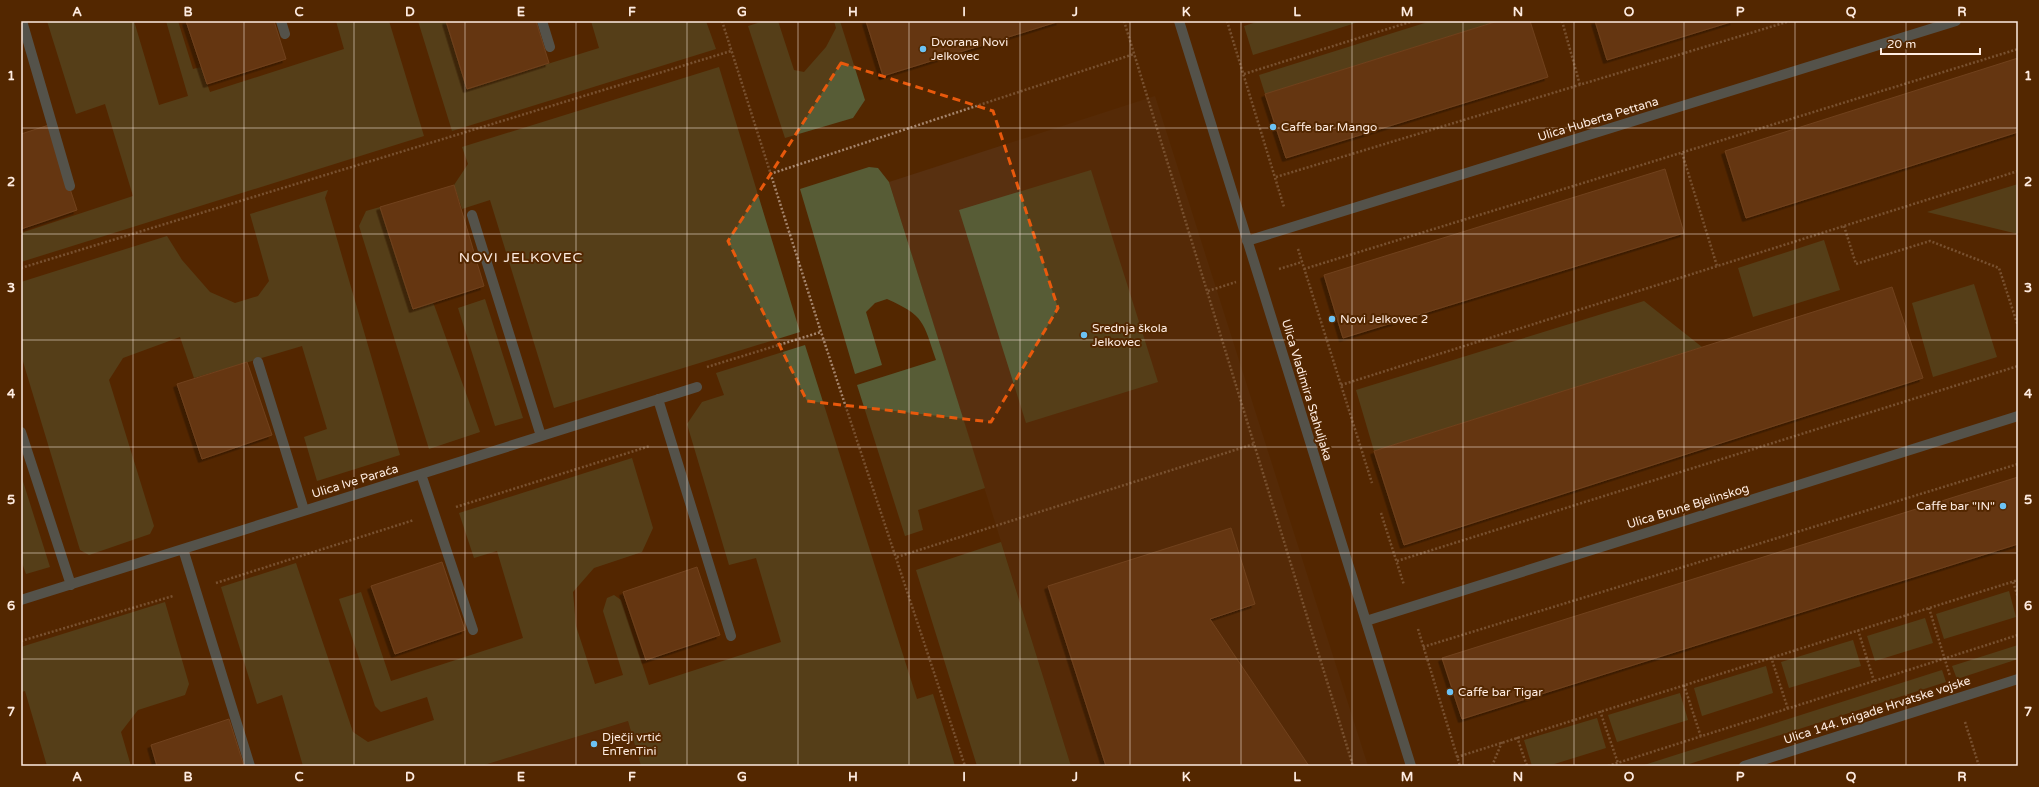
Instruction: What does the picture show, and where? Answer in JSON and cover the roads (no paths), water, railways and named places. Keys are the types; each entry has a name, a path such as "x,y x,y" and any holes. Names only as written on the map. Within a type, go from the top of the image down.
{"street":[{"path":"22,21 70,186"},
{"path":"281,21 285,34"},
{"path":"542,21 550,47"},
{"name":"Ulica Vladimira Stahuljaka","path":"1179,21 1411,766"},
{"name":"Ulica Huberta Pettana","path":"1247,241 1956,21"},
{"path":"472,215 541,436"},
{"path":"258,362 304,510"},
{"name":"Ulica Ive Paraća","path":"21,600 697,387"},
{"path":"658,399 672,439 731,636"},
{"name":"Ulica Brune Bjelinskog","path":"1366,621 2018,416"},
{"path":"21,432 71,584"},
{"path":"421,474 473,630"},
{"path":"182,549 250,766"},
{"name":"Ulica 144. brigade Hrvatske vojske","path":"1744,766 2018,679"}],"place":[{"name":"Dvorana Novi Jelkovec","path":"923,49"},
{"name":"Caffe bar Mango","path":"1273,127"},
{"name":"Novi Jelkovec 2","path":"1332,319"},
{"name":"Srednja škola Jelkovec","path":"1084,335"},
{"name":"Caffe bar \"IN\"","path":"2003,506"},
{"name":"Caffe bar Tigar","path":"1450,692"},
{"name":"Dječji vrtić EnTenTini","path":"594,744"}],"district":[{"name":"NOVI JELKOVEC","path":"521,257"}]}
